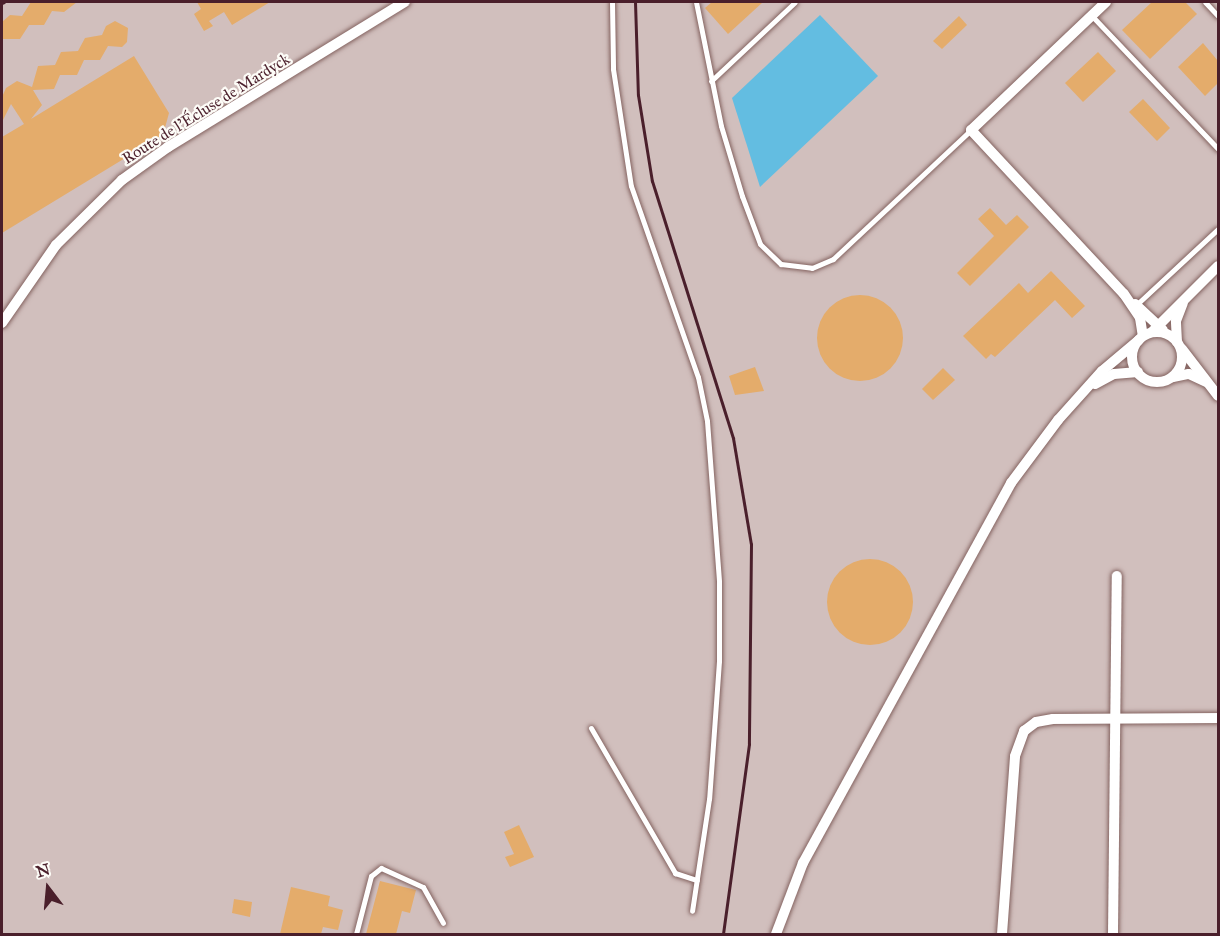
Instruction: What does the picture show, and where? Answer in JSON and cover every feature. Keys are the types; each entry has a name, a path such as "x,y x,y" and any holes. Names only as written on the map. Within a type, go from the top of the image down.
{"street":[{"name":"Route de l'Écluse de Mardyck","path":"2,323 56,245 122,180 168,147 405,2"},
{"path":"1106,2 971,130 1135,306 1148,334"},
{"path":"776,934 803,863 993,513 1037,444 1115,358 1148,334 1218,266"},
{"path":"1172,377 1181,363 1176,321 1188,295"},
{"path":"1135,306 1148,334"},
{"path":"1148,334 1168,334 1218,396"},
{"path":"1138,372 1132,356 1148,334"},
{"path":"1083,394 1111,375 1138,372 1153,381 1192,375 1209,384"},
{"path":"1113,934 1117,576"},
{"path":"1002,934 1020,738 1030,726 1044,720 1116,717 1218,718"}],"lane":[{"path":"612,2 614,69 630,186 698,377 707,421 720,639 709,799 692,911"},
{"path":"696,2 726,145 757,238 771,257 793,267 816,267 843,251 971,130"},
{"path":"711,81 795,2"},
{"path":"1205,2 1218,16"},
{"path":"1092,15 1218,149"},
{"path":"1135,306 1218,229"},
{"path":"591,728 675,873 697,880"},
{"path":"356,934 371,876 381,868 423,888 443,923"}],"shaded area":[{"path":"2,2 1218,2 1218,934 2,934"}],"water":[{"path":"820,15 878,76 760,187 732,98"}],"building":[{"path":"31,2 77,2 64,12 52,11 44,25 29,25 20,39 2,39 2,22 10,15 22,16"},
{"path":"197,2 270,2 232,25 224,12 209,21 213,26 204,31 194,14 201,9"},
{"path":"712,2 763,2 728,34 705,8"},
{"path":"1152,2 1185,2 1197,14 1150,59 1122,30"},
{"path":"959,16 967,25 942,49 933,41"},
{"path":"115,21 128,28 127,42 122,47 108,46 100,60 84,60 77,75 60,75 54,89 33,90 42,105 31,119 134,56 169,113 163,135 2,233 2,137 24,124 11,104 2,122 2,97 6,88 17,81 32,87 38,66 55,65 61,52 78,51 85,38 102,35 106,26"},
{"path":"1203,43 1218,61 1218,83 1205,96 1178,67"},
{"path":"1098,52 1116,71 1083,102 1065,83"},
{"path":"1143,99 1170,128 1157,141 1129,112"},
{"path":"990,208 1006,225 1017,215 1029,227 970,286 957,273 994,236 978,219"},
{"path":"1051,271 1085,306 1072,318 1055,300 995,357 991,354 986,359 963,336 1019,283 1028,293"},
{"path":"860,295 884,302 896,314 903,338 896,362 884,374 860,381 836,374 824,362 817,338 824,314 836,302"},
{"path":"755,367 764,391 735,395 729,376"},
{"path":"943,368 955,380 933,400 922,389"},
{"path":"870,559 894,566 906,578 913,602 906,626 894,638 870,645 846,638 834,626 827,602 834,578 846,566"},
{"path":"519,825 534,857 510,867 505,857 514,854 504,832"},
{"path":"380,881 416,890 410,913 402,911 396,934 366,934"},
{"path":"291,887 330,896 328,906 343,910 338,930 323,927 321,934 280,934"},
{"path":"234,899 252,902 250,917 232,913"}],"railway":[{"path":"635,2 638,95 652,181 733,438 751,544 749,744 723,934"}]}
